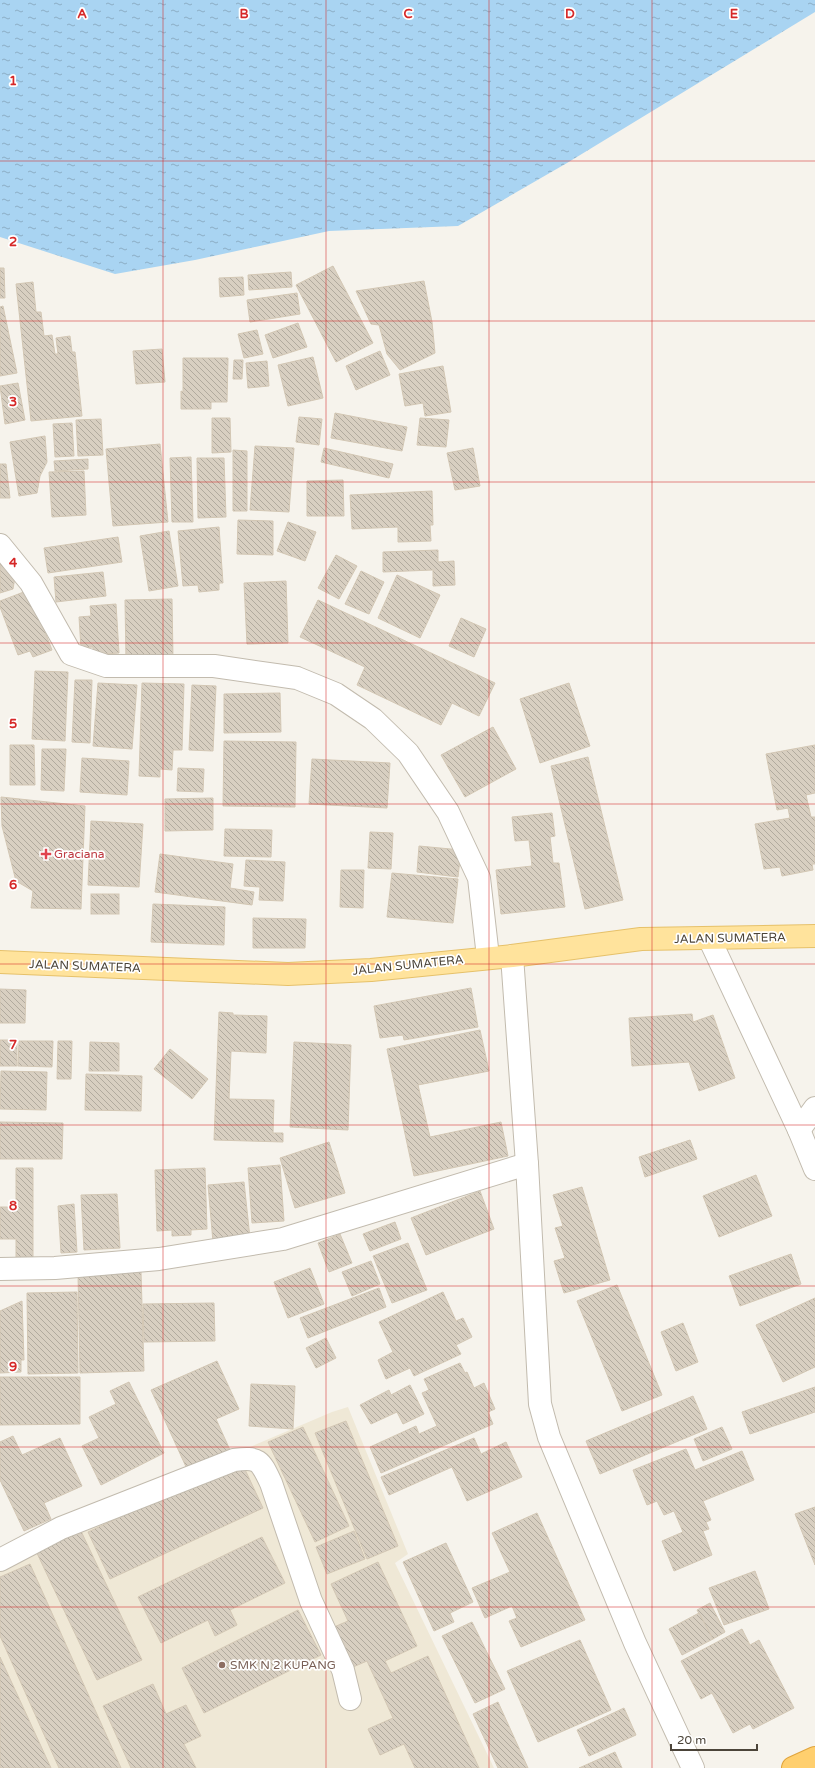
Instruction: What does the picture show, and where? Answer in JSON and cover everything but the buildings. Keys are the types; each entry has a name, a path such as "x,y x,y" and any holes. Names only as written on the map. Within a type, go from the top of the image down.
{"highway":[{"path":"793,1768 815,1758"}],"main road":[{"name":"JALAN SUMATERA","path":"0,962 288,974 371,970 512,956 641,940 815,936"}],"street":[{"path":"0,545 31,583 71,654 86,661 106,666 214,666 297,678 336,694 373,719 408,753 448,812 479,878 488,958"},
{"path":"709,938 799,1130 815,1169"},
{"path":"512,956 527,1164 540,1404 549,1437 635,1643 693,1768"},
{"path":"799,1130 815,1108"},
{"path":"0,1269 56,1268 159,1259 283,1240 527,1164"},
{"path":"0,1560 61,1528 234,1460 249,1458 255,1460 263,1466 271,1483 310,1601 343,1670 350,1699"}],"shaded area":[{"name":"SMK N 2 KUPANG","path":"348,1407 408,1554 395,1563 494,1768 0,1768 0,1554 332,1412"}],"water":[{"path":"0,0 815,0 815,12 567,163 458,226 329,231 195,260 115,274 0,237"}],"place":[{"name":"Graciana","path":"46,854"},
{"name":"SMK N 2 KUPANG","path":"222,1665"}]}
